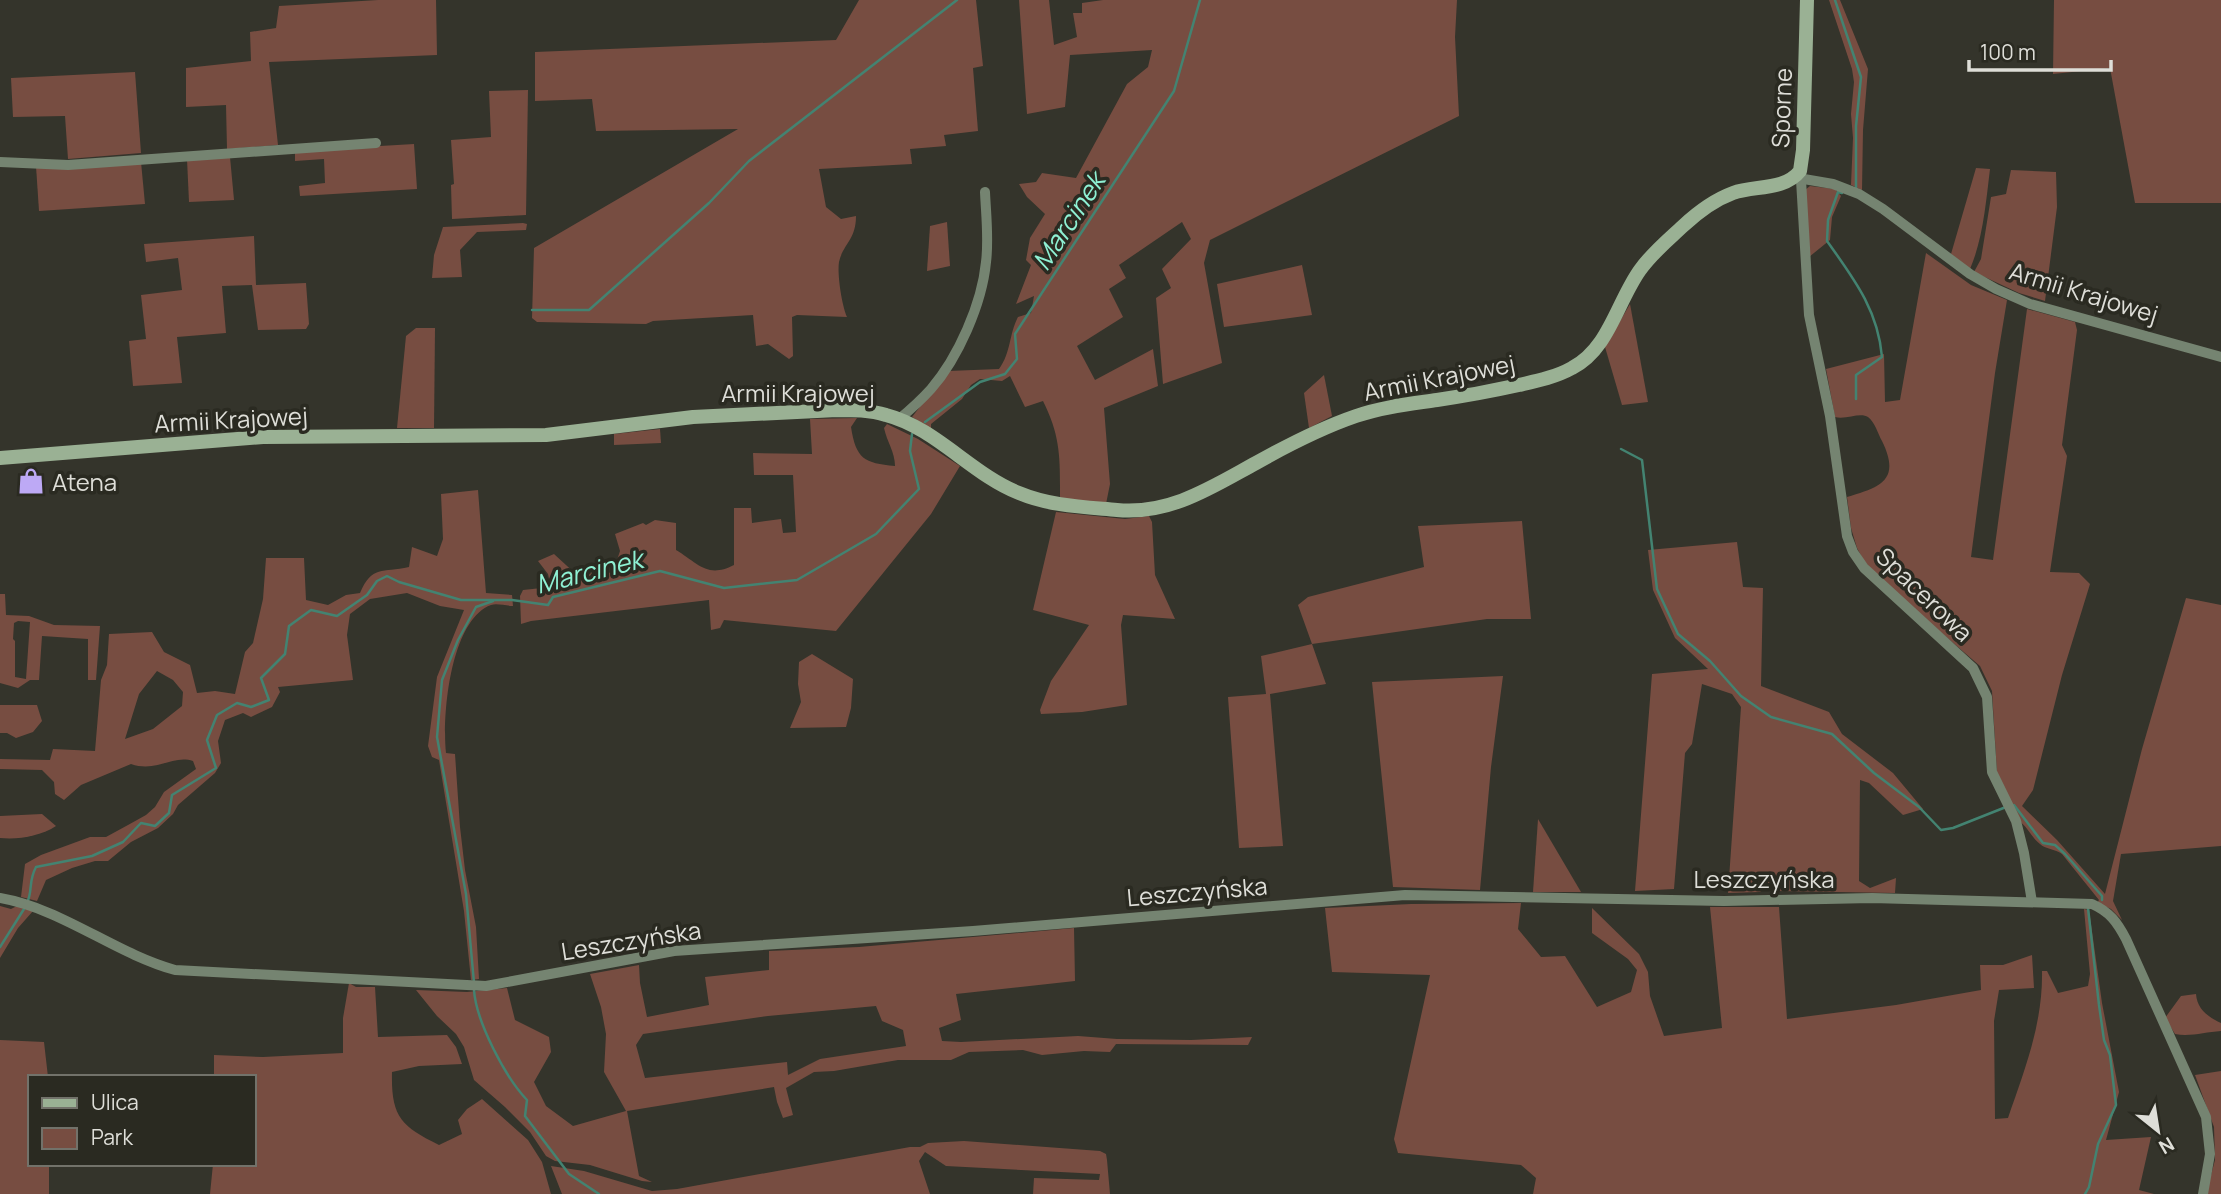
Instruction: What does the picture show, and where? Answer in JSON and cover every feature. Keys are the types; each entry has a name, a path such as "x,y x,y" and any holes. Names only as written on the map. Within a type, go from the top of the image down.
{"street":[{"name":"Sporne","path":"1684,225 1714,201 1735,192 1798,178 1803,150 1807,0"},
{"path":"0,162 68,165 376,143"},
{"name":"Armii Krajowej","path":"1798,178 1833,184 1859,194 1970,274 2019,299 2221,357"},
{"name":"Spacerowa","path":"1798,178 1809,315 1830,416 1847,536 1853,552 1864,568 1973,668 1987,697 1992,772 2016,821 2032,902"},
{"path":"899,419 932,388 954,356 969,325 987,262 985,192"},
{"name":"Armii Krajowej","path":"0,458 263,437 546,435 693,417 837,410 885,414 899,419 934,438 967,464 1000,484 1045,502 1121,510 1150,510 1203,493 1314,433 1357,415 1389,407 1496,390 1571,369 1590,356 1601,342 1640,270 1684,225"},
{"name":"Leszczyńska","path":"0,898 36,907 153,964 176,970 481,986 674,951 987,930 1405,895 1724,901 1872,898 2091,904 2107,910 2116,921 2206,1116 2210,1154 2203,1194"}],"green space":[{"path":"378,0 436,0 437,55 269,62 278,145 227,149 226,105 186,107 186,68 251,61 250,32 276,28 279,6"},
{"path":"859,0 976,0 983,66 973,68 978,131 944,135 946,146 910,149 912,164 819,169 826,207 841,219 856,216 854,231 839,262 840,290 847,317 792,317 793,356 789,359 768,344 756,346 753,315 653,321 646,324 537,322 532,318 534,248 738,129 596,131 592,99 535,101 535,52 836,40"},
{"path":"1019,0 1049,0 1054,45 1077,37 1073,13 1082,13 1082,3 1103,0 1457,0 1455,37 1459,116 1210,240 1204,263 1222,363 1163,384 1156,298 1171,288 1162,269 1191,239 1182,222 1119,265 1126,278 1109,289 1123,317 1077,346 1095,380 1153,349 1158,386 1104,408 1110,484 1106,504 1060,498 1058,448 1049,414 1043,401 1025,407 1010,376 1002,381 980,379 971,385 962,399 931,424 931,429 912,417 948,371 999,369 1006,357 1018,317 1031,313 1034,296 1016,304 1031,265 1026,260 1030,238 1045,214 1027,197 1019,184 1036,182 1042,173 1076,178 1127,84 1148,67 1152,50 1070,55 1065,107 1027,114"},
{"path":"1829,0 1840,0 1868,69 1862,190 1851,185 1854,82 1852,69"},
{"path":"2054,0 2221,0 2221,203 2135,203 2110,68 2053,74"},
{"path":"135,72 141,153 68,159 65,116 13,117 11,78"},
{"path":"528,90 526,215 452,219 451,185 454,184 451,140 491,137 489,91"},
{"path":"414,144 417,189 300,196 299,186 325,183 324,159 295,161 295,151"},
{"path":"230,157 234,200 189,202 187,159"},
{"path":"141,162 145,204 39,211 36,166"},
{"path":"1976,168 1990,169 1981,233 1970,269 1951,254"},
{"path":"2011,170 2056,172 2057,207 2045,301 2019,293 1974,272 1981,259 1991,197 2006,194"},
{"path":"1810,186 1835,189 1841,196 1832,217 1830,240 1809,257 1805,190"},
{"path":"947,222 950,266 927,271 930,226"},
{"path":"527,224 526,230 477,232 460,250 462,277 432,278 434,255 443,227"},
{"path":"254,236 256,285 306,283 309,324 306,329 258,330 252,285 222,286 226,333 177,337 182,383 133,386 129,341 146,339 141,295 182,290 178,258 146,262 144,244"},
{"path":"1926,253 1971,285 2007,300 1971,557 1993,560 2027,309 2075,322 2077,330 2062,445 2067,456 2050,572 2079,573 2090,584 2062,675 2033,790 2022,806 2057,840 2105,894 2142,749 2186,598 2221,605 2221,846 2121,854 2113,901 2122,920 2111,909 2097,903 2099,900 2062,854 2042,846 2019,821 1997,773 1992,691 1980,666 1888,587 1864,561 1851,528 1847,497 1878,485 1888,473 1889,465 1882,441 1868,417 1835,417 1826,369 1884,354 1885,402 1900,400"},
{"path":"1302,265 1312,315 1224,327 1217,284"},
{"path":"1630,304 1648,402 1622,405 1605,347"},
{"path":"416,328 435,328 434,428 397,428 406,336"},
{"path":"1324,375 1332,416 1309,428 1304,393"},
{"path":"857,418 851,427 853,438 859,453 869,461 895,466 884,428 887,424 918,439 960,466 931,514 836,631 724,620 720,628 711,630 709,600 521,624 520,596 523,590 551,587 548,574 538,561 554,554 578,576 590,574 600,564 612,575 620,551 615,534 643,523 646,525 655,520 676,523 676,550 710,570 734,565 734,508 751,508 752,523 781,519 783,533 796,532 793,475 754,475 753,453 812,454 810,419"},
{"path":"660,429 661,443 614,445 614,434"},
{"path":"478,490 486,593 512,595 513,606 491,605 477,614 466,629 458,649 448,694 446,753 455,754 460,827 476,927 479,979 471,980 464,911 439,760 432,757 428,746 437,677 464,610 440,606 407,593 370,599 350,614 347,635 353,680 278,687 280,692 272,707 251,717 243,713 225,720 218,741 221,763 215,773 178,805 173,814 158,828 131,842 108,861 95,861 72,868 46,880 37,901 21,897 25,864 41,855 90,837 106,837 146,815 155,807 164,792 196,769 193,761 186,759 149,766 131,764 81,785 64,800 55,794 54,782 42,770 0,769 0,759 50,760 53,749 95,751 101,680 107,665 109,634 152,632 164,652 190,665 197,693 215,691 235,694 245,652 253,643 263,599 266,558 304,558 306,600 328,605 346,595 360,593 364,584 374,574 409,567 412,547 437,556 443,539 441,494","holes":["157,671 173,680 183,692 182,706 153,729 125,739 139,694"]},
{"path":"1056,512 1125,519 1149,516 1152,522 1155,575 1175,619 1123,615 1121,625 1127,705 1082,712 1041,714 1040,710 1051,681 1089,625 1033,610"},
{"path":"1522,521 1531,619 1487,619 1312,644 1298,605 1308,597 1424,567 1418,526"},
{"path":"1737,542 1743,587 1763,588 1761,686 1829,712 1842,734 1893,773 1923,809 1903,815 1869,783 1860,780 1859,881 1870,888 1896,878 1895,893 1775,891 1771,881 1760,892 1728,893 1741,707 1732,694 1702,684 1692,744 1685,753 1674,889 1635,891 1652,674 1708,669 1675,638 1653,590 1648,550"},
{"path":"0,594 5,594 6,615 29,616 54,625 100,626 96,680 88,680 88,639 42,636 39,680 30,680 18,688 0,683","holes":["30,622 26,679 15,677 14,623"]},
{"path":"1312,644 1326,684 1270,694 1283,846 1239,848 1228,697 1266,694 1261,656"},
{"path":"812,654 853,679 851,708 846,727 790,728 801,702 799,662"},
{"path":"1503,676 1491,767 1480,890 1393,887 1372,682"},
{"path":"0,705 37,705 42,721 33,732 16,738 0,733"},
{"path":"42,814 56,826 29,836 0,838 0,816"},
{"path":"1538,819 1581,892 1533,892"},
{"path":"1521,903 1518,929 1541,957 1565,956 1597,1007 1631,992 1637,970 1628,959 1592,933 1592,908 1639,954 1648,972 1650,996 1664,1036 1722,1028 1710,907 1779,907 1787,1019 1896,1005 1981,990 1980,965 2003,965 2032,955 2034,988 1999,990 1994,1021 1995,1119 2008,1118 2026,1064 2036,1027 2042,971 2047,971 2058,993 2088,986 2090,974 2084,909 2089,910 2102,1003 2119,1092 2106,1140 2151,1137 2139,1190 2154,1194 1533,1194 1536,1178 1521,1165 1398,1153 1394,1139 1430,975 1332,972 1325,908"},
{"path":"19,905 33,911 18,928 0,958 0,906 11,909"},
{"path":"1074,928 1075,981 956,994 961,1020 939,1028 942,1041 1078,1036 1191,1040 1252,1037 1248,1045 1116,1044 1110,1052 1084,1051 1042,1055 1023,1050 969,1052 951,1060 898,1060 814,1072 786,1088 793,1115 783,1118 774,1087 627,1111 639,1176 652,1182 590,1165 555,1161 546,1156 530,1132 474,1080 464,1047 456,1034 416,990 467,992 507,988 515,1020 549,1037 551,1052 534,1082 546,1106 573,1126 626,1111 604,1072 606,1034 601,1007 590,974 639,965 647,1017 709,1005 705,977 769,970 769,951 859,947","holes":["876,1006 882,1021 903,1030 906,1046 820,1059 788,1075 787,1062 645,1078 636,1045 643,1034 768,1016"]},
{"path":"349,983 356,987 375,987 378,1037 447,1035 456,1047 462,1064 419,1066 392,1072 393,1099 400,1118 415,1132 439,1145 462,1134 458,1120 467,1109 482,1099 528,1140 542,1162 551,1194 210,1194 213,1166 256,1166 256,1075 214,1075 214,1055 263,1057 343,1053 343,1018"},
{"path":"2196,994 2204,1012 2221,1023 2221,1031 2192,1035 2175,1034 2165,1018 2181,996"},
{"path":"0,1040 44,1042 48,1075 28,1075 28,1166 49,1166 49,1194 0,1194"},
{"path":"2221,1071 2221,1194 2206,1194 2215,1160 2214,1127 2195,1075"},
{"path":"964,1141 1100,1151 1106,1154 1110,1194 1033,1194 1034,1178 1099,1180 1100,1174 946,1166 925,1152 919,1161 930,1194 562,1194 551,1166 584,1171 652,1191 920,1147 928,1143"}],"waterway":[{"path":"532,310 589,310 709,203 749,161 957,0"},
{"name":"Marcinek","path":"925,422 980,382 1005,374 1017,359 1015,334 1174,91 1200,0"},
{"path":"1835,0 1861,77 1856,126 1856,188"},
{"path":"1842,193 1838,192 1828,220 1827,241 1870,310 1876,324 1882,357 1856,375 1856,399"},
{"name":"Marcinek","path":"27,903 36,867 92,856 123,842 141,823 155,826 169,813 172,795 216,768 207,740 217,715 237,703 251,707 269,700 261,678 285,654 289,626 311,610 337,616 367,595 377,581 387,576 461,600 512,600 548,605 553,597 660,571 724,588 797,580 876,534 919,489 910,451 912,434"},
{"path":"1621,449 1642,460 1657,589 1678,634 1710,661 1741,696 1771,717 1832,734 1874,773 1919,807 1941,830 1953,828 2006,807"},
{"path":"474,983 466,894 437,737 442,680 458,640 476,607 493,601"},
{"path":"2014,805 2043,843 2055,845 2065,854 2102,896 2102,900"},
{"path":"2085,1194 2089,1187 2098,1144 2116,1105 2110,1055 2104,1040 2099,1005 2088,908"},
{"name":"Marcinek","path":"0,947 24,909"},
{"path":"474,990 480,1017 493,1048 527,1100 525,1116 569,1174 599,1194"}],"place":[{"name":"Atena","path":"31,481"}]}
